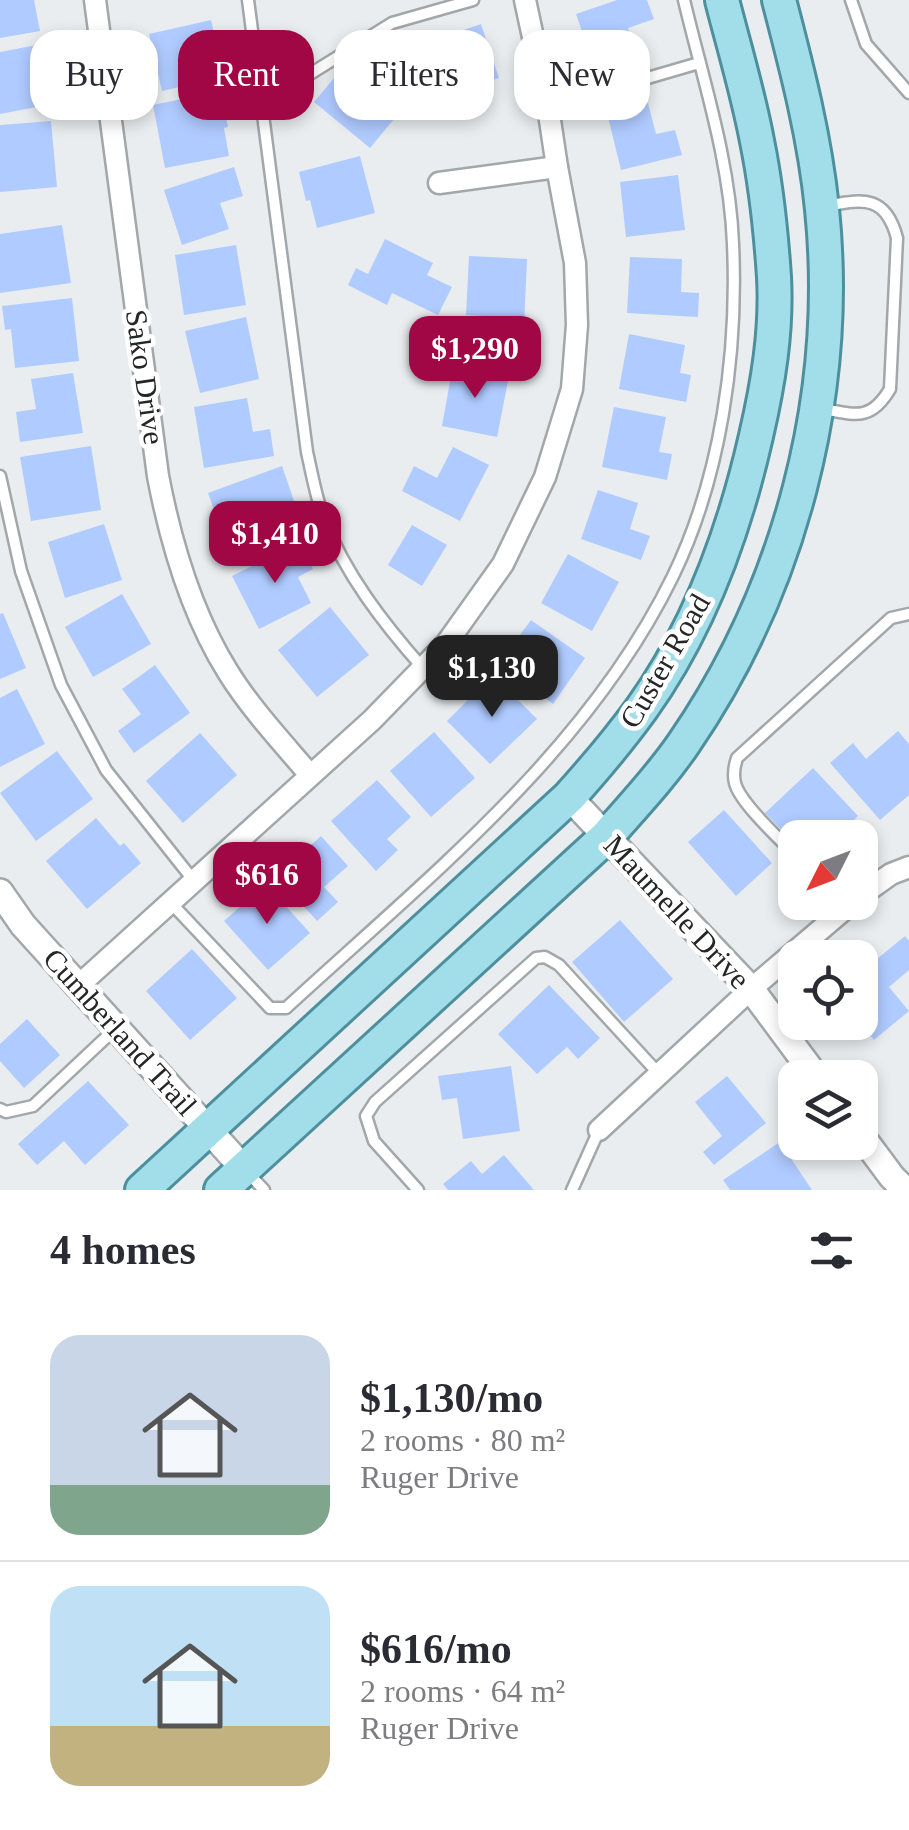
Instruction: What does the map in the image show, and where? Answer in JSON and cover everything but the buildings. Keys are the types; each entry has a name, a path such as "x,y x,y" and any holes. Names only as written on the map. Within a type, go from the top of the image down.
{"main road":[{"name":"Custer Road","path":"142,1190 569,797 614,746 644,704 706,595 744,486 765,396 774,325 774,278 757,139 722,0"},
{"name":"Custer Road","path":"243,1183 606,837 648,790 684,744 743,642 764,596 801,487 817,408 826,304 822,207 805,102 779,0"},
{"path":"765,396 817,408"}],"street":[{"name":"Sako Drive","path":"95,0 168,529 208,637 228,673 310,775"},
{"path":"525,0 531,30"},
{"path":"78,986 372,720 446,644 504,564 545,477 572,389 578,324 575,263 550,120"},
{"path":"439,184 557,167"},
{"name":"Maumelle Drive","path":"569,797 751,989 804,1060"},
{"path":"878,883 909,867"},
{"name":"Cumberland Trail","path":"0,892 23,925 208,1130 243,1183"},
{"path":"599,1130 830,920"},
{"path":"878,1158 906,1190"}],"lane":[{"path":"248,0 252,30"},
{"path":"314,72 392,23 472,0"},
{"path":"170,902 270,1008 286,1008 498,812 558,746 623,660 673,576 714,455 734,340 734,243 726,173 684,0"},
{"path":"851,0 866,44 909,92"},
{"path":"650,78 699,64"},
{"path":"263,120 306,452 324,519 354,578 423,668"},
{"path":"817,408 856,414 871,412 890,389 898,238 884,211 874,203 856,201 822,207"},
{"path":"0,476 21,571 60,685 106,770 194,881"},
{"path":"778,836 735,784 737,758 891,618 909,614"},
{"path":"418,1190 374,1141 366,1116 375,1102 536,958 546,957 560,964 659,1074"},
{"path":"0,1110 32,1106 116,1028"},
{"path":"572,1190 599,1130"}]}
